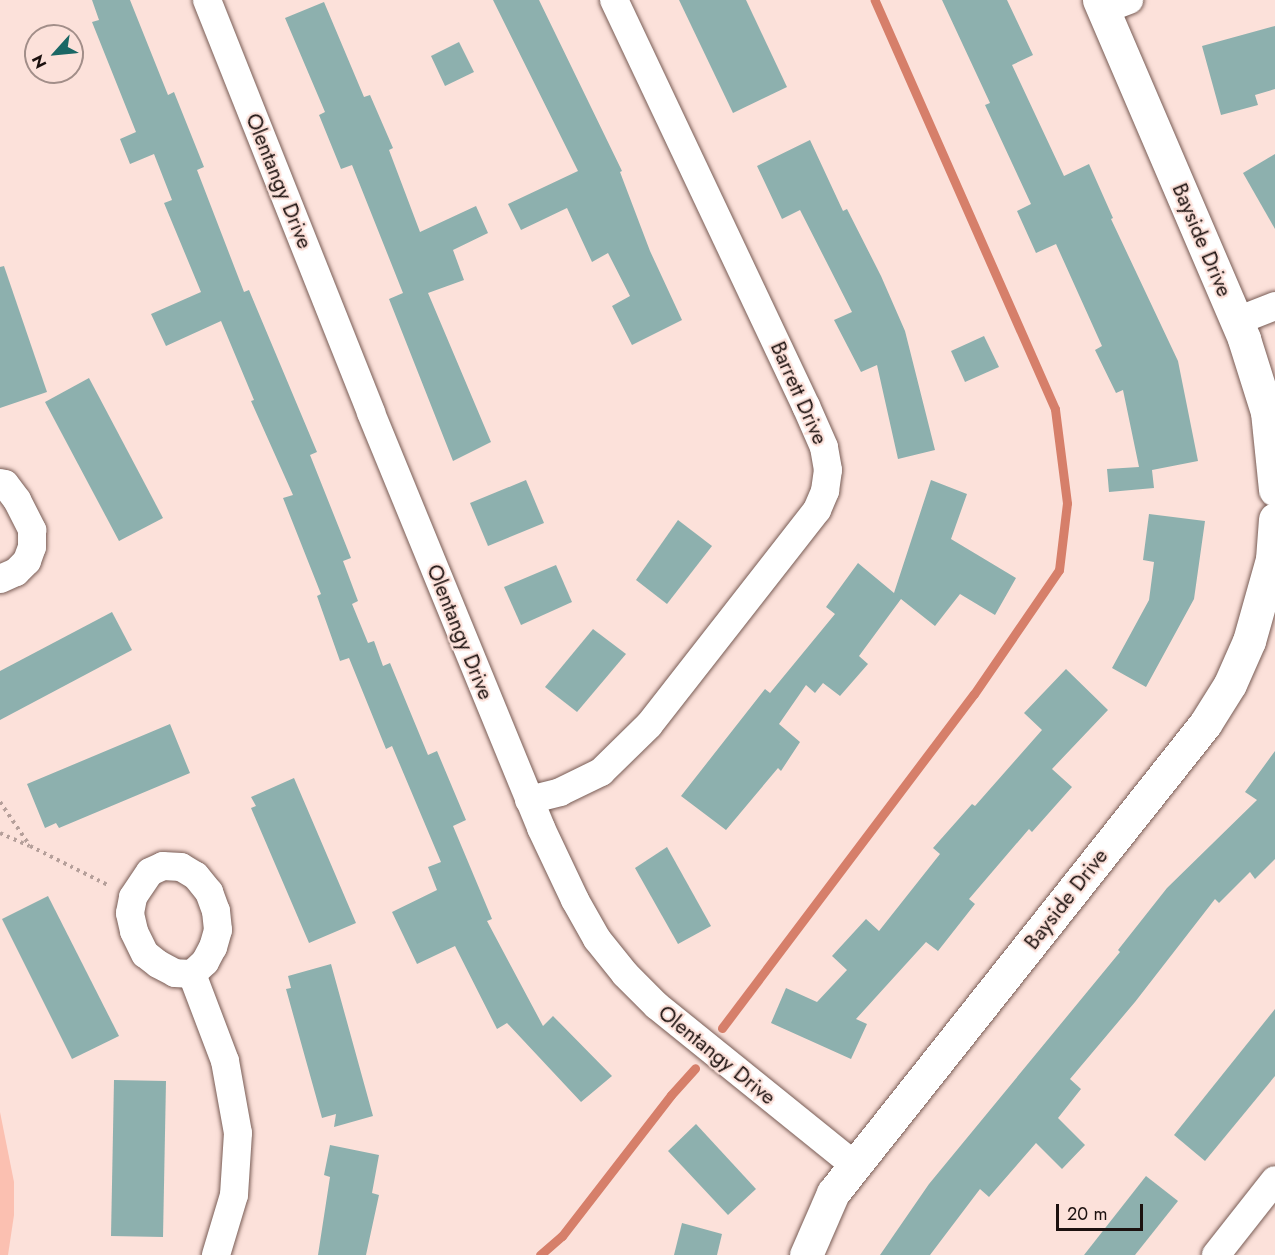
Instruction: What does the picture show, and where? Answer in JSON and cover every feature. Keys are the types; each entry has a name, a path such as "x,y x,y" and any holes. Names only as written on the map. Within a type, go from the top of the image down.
{"street":[{"name":"Olentangy Drive","path":"207,0 370,413 529,800 575,900 597,939 625,974 657,1006 855,1166"},
{"name":"Barrett Drive","path":"529,800 560,792 601,772 642,733 817,510 825,491 828,470 824,447 806,406 614,0"},
{"name":"Bayside Drive","path":"1110,3 1237,321 1267,412 1275,490"},
{"path":"1237,321 1275,306"},
{"path":"0,483 5,484 17,500 32,530 32,547 27,561 16,572 0,579"},
{"name":"Bayside Drive","path":"806,1255 833,1194 1205,724 1230,684 1250,641 1272,559 1275,519"},
{"path":"163,866 181,867 196,876 209,892 216,911 218,930 213,947 205,962 192,974 175,972 145,954 134,931 130,913 133,897 150,872 163,866"},
{"path":"192,974 225,1060 238,1133 234,1195 216,1255"},
{"path":"1216,1255 1275,1180"}],"path":[{"path":"0,802 30,846"},
{"path":"0,833 133,897"}],"shaded area":[{"path":"0,1112 14,1182 14,1215 8,1255 0,1255"}],"building":[{"path":"92,0 130,0 168,95 174,92 204,167 197,170 244,292 249,290 317,452 310,455 351,558 343,561 358,601 352,604 368,643 374,641 383,666 390,663 428,755 437,751 466,820 453,826 492,919 487,921 543,1026 553,1016 612,1076 581,1102 507,1023 497,1029 455,946 417,964 392,912 437,890 428,867 441,862 392,746 386,749 349,658 340,661 317,596 321,594 283,498 293,495 251,401 254,400 221,321 166,346 151,314 201,292 164,203 172,200 154,154 130,164 120,139 136,132 92,22 99,20"},
{"path":"493,0 539,0 622,171 620,172 650,251 682,320 632,345 612,306 630,296 608,253 592,262 567,208 521,230 508,204 578,171"},
{"path":"679,0 746,0 787,87 733,113"},
{"path":"942,0 1007,0 1033,55 1012,65 1064,176 1089,164 1113,218 1111,219 1178,361 1198,461 1152,470 1154,488 1109,492 1107,469 1139,467 1123,390 1116,393 1095,350 1102,346 1056,244 1036,253 1017,211 1031,204 985,105 990,103"},
{"path":"324,2 364,97 370,95 393,148 389,150 420,232 476,206 488,233 453,250 464,280 428,293 491,442 453,461 389,299 403,293 352,165 341,169 319,115 325,112 285,18"},
{"path":"1275,26 1275,89 1255,95 1258,105 1221,115 1202,46"},
{"path":"459,42 474,72 445,86 431,56"},
{"path":"810,140 843,211 847,209 881,276 905,331 935,450 898,459 877,365 861,372 834,320 852,312 800,210 782,219 757,166"},
{"path":"1275,154 1275,229 1243,173"},
{"path":"4,266 47,392 0,408 0,267"},
{"path":"984,336 999,367 965,382 951,351"},
{"path":"89,378 163,518 119,541 45,402"},
{"path":"526,480 544,523 488,546 470,503"},
{"path":"931,480 967,494 951,539 1016,578 995,615 960,594 935,626 901,599 859,656 868,664 840,696 823,683 815,693 806,685 779,724 800,742 781,771 778,768 726,830 681,796 765,689 770,693 835,614 826,607 858,563 894,593"},
{"path":"1149,514 1205,521 1194,599 1146,687 1112,668 1149,600 1154,562 1143,560"},
{"path":"678,520 712,546 667,604 636,580"},
{"path":"556,565 572,602 521,625 504,587"},
{"path":"112,612 132,650 0,720 0,671"},
{"path":"593,629 626,654 577,712 545,687"},
{"path":"1066,669 1108,710 1052,769 1072,787 1032,832 1029,829 969,899 975,904 938,951 926,942 856,1019 867,1024 851,1059 771,1023 786,988 817,1002 847,970 832,956 866,919 879,931 940,854 933,848 972,804 975,806 1042,730 1024,713"},
{"path":"170,724 190,773 59,828 56,823 45,828 27,784"},
{"path":"1275,751 1275,859 1255,879 1250,872 1219,903 1215,899 1135,1002 1070,1079 1081,1089 1058,1118 1085,1145 1062,1169 1036,1143 989,1197 980,1189 930,1255 880,1255 929,1184 1120,952 1118,950 1167,888 1257,800 1245,792"},
{"path":"294,778 356,923 309,943 251,808 256,806 251,797"},
{"path":"667,847 711,926 678,944 635,868"},
{"path":"48,896 119,1036 72,1059 2,919"},
{"path":"331,964 373,1116 334,1127 336,1114 322,1118 286,989 291,988 288,976"},
{"path":"1275,1009 1275,1076 1205,1161 1174,1135"},
{"path":"114,1080 166,1081 163,1237 111,1236"},
{"path":"696,1124 756,1189 728,1215 668,1151"},
{"path":"330,1145 379,1155 372,1193 379,1195 366,1255 318,1255 330,1177 324,1175"},
{"path":"1146,1176 1178,1201 1135,1255 1084,1255"},
{"path":"682,1223 722,1234 717,1255 674,1255"}],"waterway":[{"path":"722,1028 974,694 1059,570 1067,503 1055,409 875,0"},
{"path":"540,1255 562,1236 671,1095 695,1068"}]}
